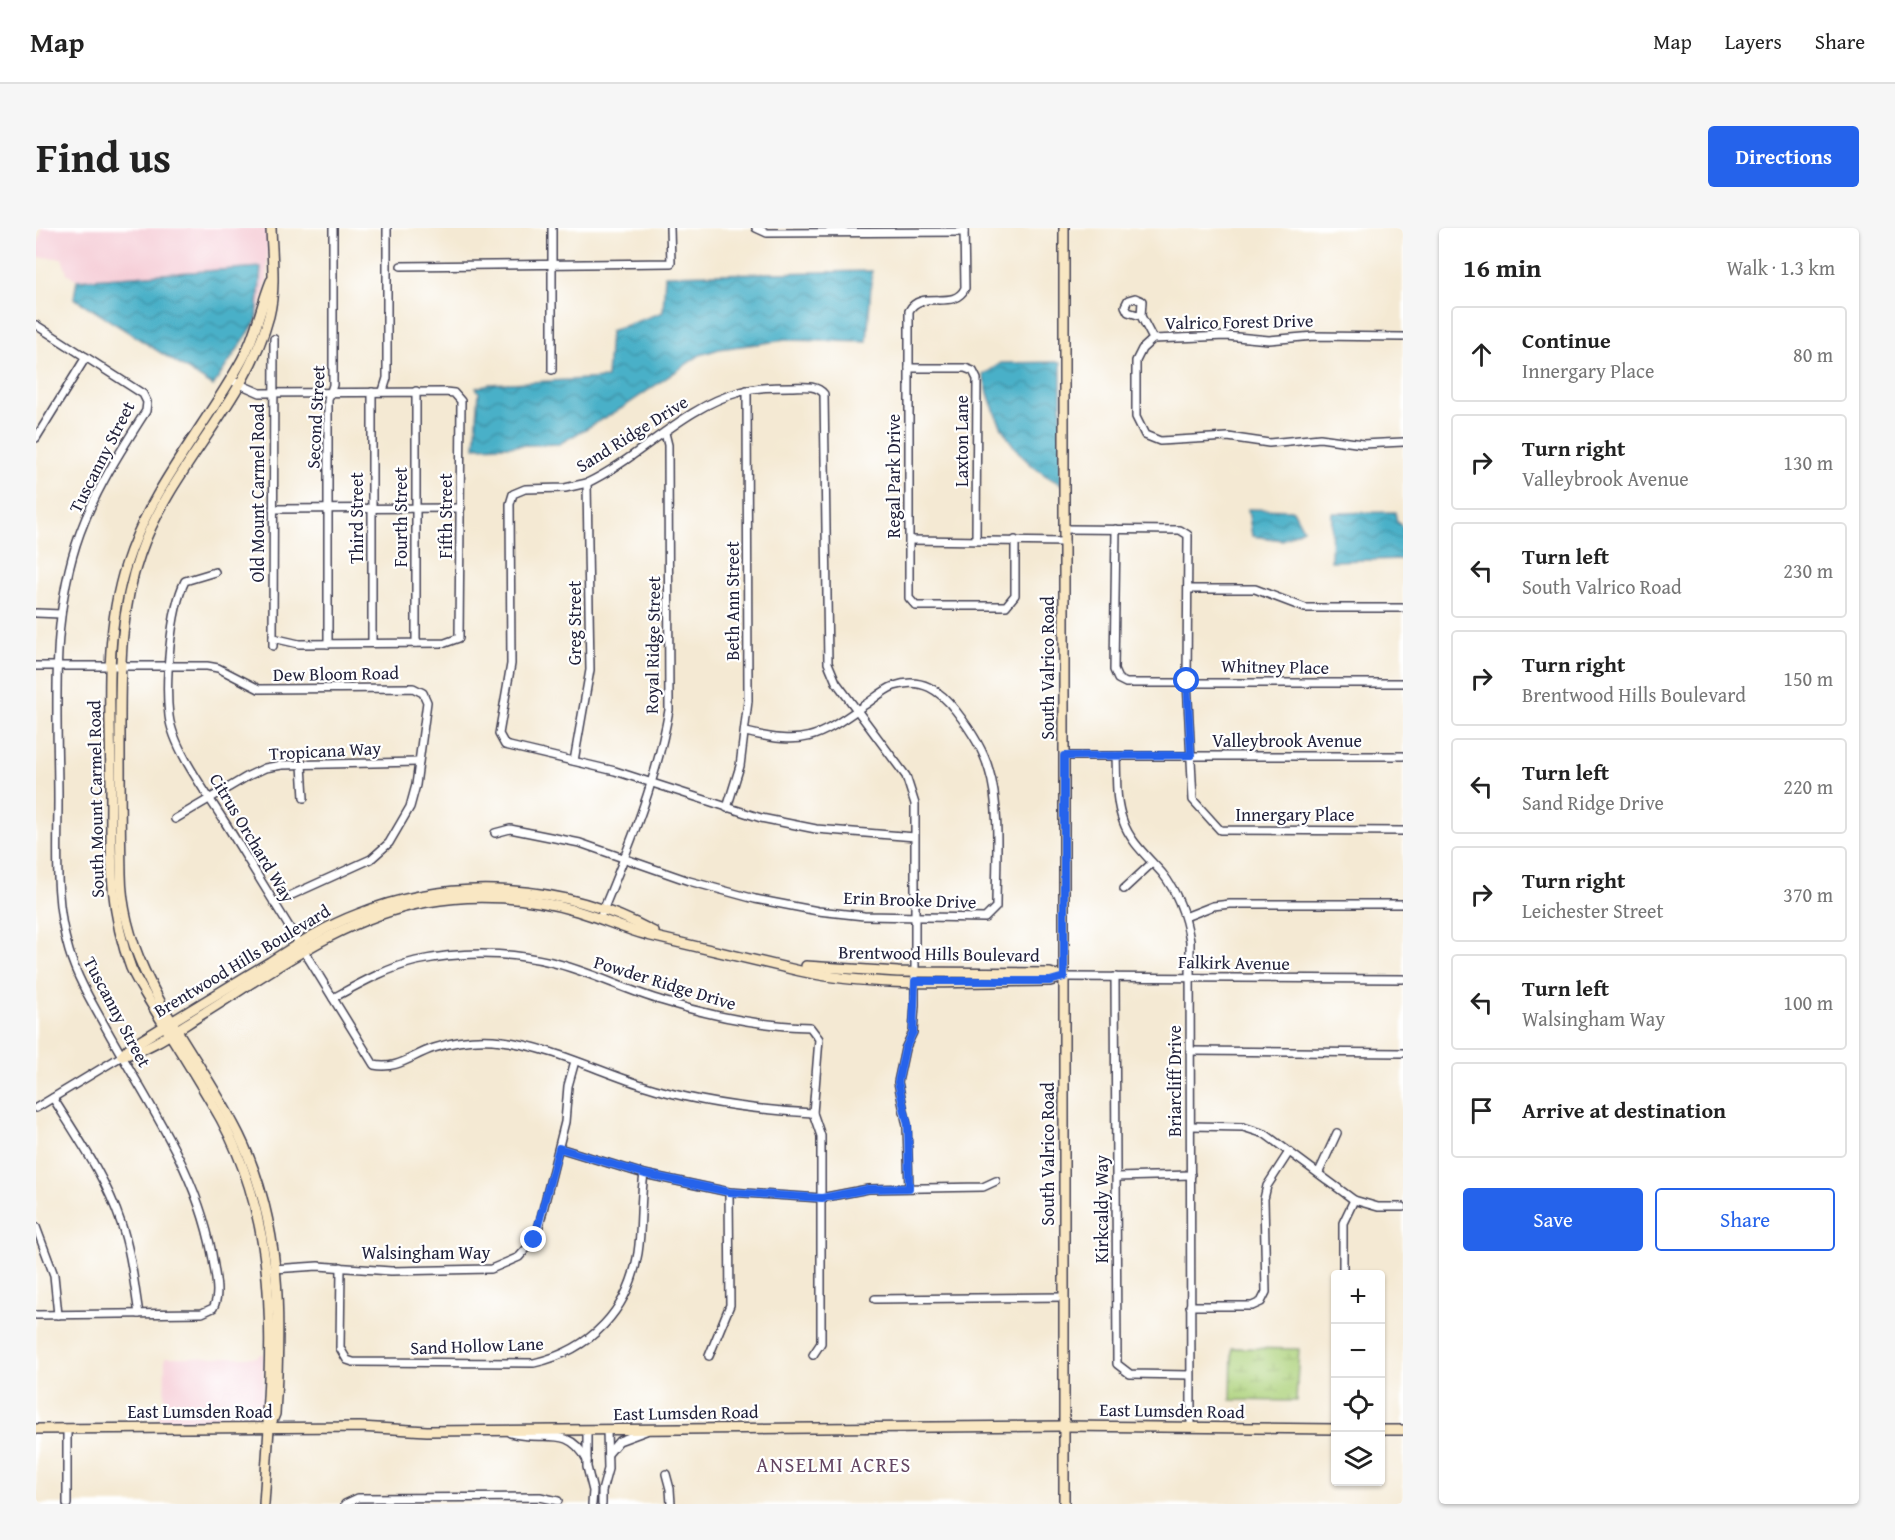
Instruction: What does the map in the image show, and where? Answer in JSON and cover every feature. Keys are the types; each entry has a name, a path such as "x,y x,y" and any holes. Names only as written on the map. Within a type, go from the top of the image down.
{"street":[{"name":"South Mount Carmel Road","path":"264,1504 269,1428 267,1414 272,1270 266,1212 241,1138 171,1027 139,962 123,910 115,666 126,604 147,535 166,496 264,333 273,291 271,281 272,228"},
{"name":"Second Street","path":"327,644 330,393 333,385 334,361 333,228"},
{"path":"383,392 387,378 387,228"},
{"path":"552,228 552,370"},
{"path":"400,266 671,263 670,228"},
{"path":"756,228 767,233 964,230"},
{"name":"South Valrico Road","path":"1064,228 1064,1504"},
{"name":"Regal Park Drive","path":"964,230 965,288 962,295 952,300 920,300 913,304 909,311 909,598 916,606 1006,606 1015,595 1015,540"},
{"path":"1141,316 1153,339"},
{"name":"Tuscanny Street","path":"36,325 142,394 147,406 107,473 85,521 69,570 61,614 57,666 59,889 63,929 81,984 162,1123 189,1176 207,1230 217,1295 215,1305 206,1313 36,1315"},
{"name":"Valrico Forest Drive","path":"1403,338 1314,336 1269,340 1226,336 1153,339 1142,349 1136,361 1136,417 1145,435 1160,441 1228,437 1269,443 1320,438 1363,444 1403,442"},
{"name":"Old Mount Carmel Road","path":"274,339 273,642 327,644"},
{"path":"37,434 86,357"},
{"name":"Laxton Lane","path":"909,368 965,368 973,371 977,379 976,540"},
{"path":"234,382 255,393 273,394 416,392"},
{"name":"Sand Ridge Drive","path":"909,1188 908,1125 898,1082 905,1049 913,1032 915,977 915,837 915,804 906,776 834,679 826,651 826,397 819,388 810,387 747,390 708,405 587,483 565,489 522,490 511,499 510,670 499,735 507,747 574,761 651,782 727,808 816,829 915,837"},
{"name":"Beth Ann Street","path":"727,808 740,766 746,732 748,701 747,390"},
{"name":"Third Street","path":"372,392 372,643"},
{"name":"Fifth Street","path":"416,392 450,392 457,395 461,401 459,638 452,642 416,643"},
{"name":"Fourth Street","path":"416,392 416,643"},
{"name":"Royal Ridge Street","path":"601,914 651,782 663,743 669,710 668,445 665,433"},
{"name":"Greg Street","path":"574,761 590,670 587,483"},
{"path":"273,509 461,508"},
{"name":"Innergary Place","path":"1065,529 1180,530 1188,535 1187,681 1194,800 1220,830 1403,831"},
{"name":"Whitney Place","path":"1116,529 1114,669 1118,679 1126,683 1187,681 1403,683"},
{"path":"909,540 1065,542"},
{"name":"Citrus Orchard Way","path":"215,572 185,581 180,592 171,637 169,716 178,744 374,1065 388,1068 432,1048 477,1040 522,1044 643,1085 696,1099 760,1111 813,1113"},
{"path":"1189,589 1255,589 1305,608 1403,608"},
{"path":"36,613 61,614"},
{"path":"327,644 416,643"},
{"name":"Dew Bloom Road","path":"36,666 218,668 247,685 275,691 416,688 425,695 427,702 410,807 389,843 371,859 274,903"},
{"name":"Erin Brooke Drive","path":"495,833 510,829 580,843 689,881 755,899 818,911 864,916 985,918 996,907 994,794 990,771 972,732 944,695 935,688 903,684 891,687 833,728 814,737 778,740 746,732"},
{"name":"Valleybrook Avenue","path":"1064,756 1403,756"},
{"name":"Briarcliff Drive","path":"1116,756 1117,791 1123,821 1135,844 1171,885 1185,917 1190,941 1191,1427"},
{"name":"Tropicana Way","path":"175,819 265,768 418,762"},
{"path":"302,765 304,798"},
{"path":"1124,889 1152,863"},
{"name":"Brentwood Hills Boulevard","path":"36,1108 122,1056 129,1048 171,1027 358,914 392,902 443,892 490,890 527,892 601,914 664,937 786,966 915,977 1050,973 1064,977"},
{"path":"1185,917 1213,906 1230,904 1403,904"},
{"name":"Powder Ridge Drive","path":"333,998 374,977 414,962 477,954 508,954 553,963 661,1001 729,1020 810,1027 819,1039 813,1113 820,1136 822,1198 821,1343 813,1355"},
{"name":"Falkirk Avenue","path":"1064,977 1403,980"},
{"name":"Kirkcaldy Way","path":"1115,977 1117,1364 1130,1374 1190,1375"},
{"path":"1190,1051 1403,1053"},
{"name":"Walsingham Way","path":"272,1270 309,1266 378,1270 480,1270 511,1263 528,1249 537,1233 565,1122 568,1086 575,1061"},
{"path":"53,1098 101,1178 121,1223 132,1268 138,1314"},
{"path":"1191,1126 1243,1127 1265,1134 1354,1200 1378,1207 1403,1207"},
{"path":"1319,1172 1336,1133"},
{"path":"559,1148 645,1174 729,1192 822,1198 868,1189 983,1187 996,1181"},
{"path":"1190,1306 1252,1306 1262,1302 1266,1292 1264,1199 1267,1186 1289,1152"},
{"name":"Sand Hollow Lane","path":"341,1267 340,1348 347,1360 353,1362 534,1363 557,1358 595,1334 612,1318 626,1295 638,1251 645,1174"},
{"path":"1117,1178 1191,1175"},
{"path":"709,1356 730,1305 729,1192"},
{"path":"1343,1270 1343,1223 1354,1200"},
{"path":"36,1227 54,1275 58,1315"},
{"path":"875,1299 1064,1297"},
{"name":"East Lumsden Road","path":"36,1429 269,1428 587,1431 1064,1426 1331,1429"},
{"path":"67,1429 67,1504"},
{"path":"602,1504 608,1454 607,1430"},
{"path":"608,1454 619,1441 651,1430"},
{"path":"1385,1430 1403,1430"},
{"path":"505,1431 521,1436 567,1438 577,1445 587,1460"},
{"path":"587,1431 587,1460 592,1504"},
{"path":"666,1474 671,1504"},
{"path":"345,1504 358,1498 540,1497 558,1501"}],"shaded area":[{"path":"42,228 268,228 267,281 257,320 260,267 77,280 67,273 62,258 36,257 36,243 39,242"},
{"path":"264,1354 262,1425 159,1425 159,1413 164,1410 165,1357 257,1357"}],"green space":[{"path":"1232,1348 1299,1349 1296,1401 1231,1400"}],"water":[{"path":"261,267 257,320 213,386 74,298 77,280"},
{"path":"872,271 867,342 786,340 719,349 700,355 622,408 559,444 475,447 479,392 476,388 489,384 607,378 610,331 663,312 665,275"},
{"path":"1061,362 1061,484 1031,465 1009,440 994,410 983,375 1001,363"},
{"path":"1248,509 1293,510 1303,529 1282,540 1252,536"},
{"path":"1395,512 1397,522 1403,527 1403,559 1331,561 1332,513"}],"district":[{"name":"ANSELMI ACRES","path":"834,1465"}],"route":[{"path":"534,1240 559,1148 645,1174 729,1192 822,1198 868,1189 909,1188 908,1125 898,1082 905,1049 913,1032 915,981 1050,981 1064,977 1064,756 1191,755 1187,681"}]}
